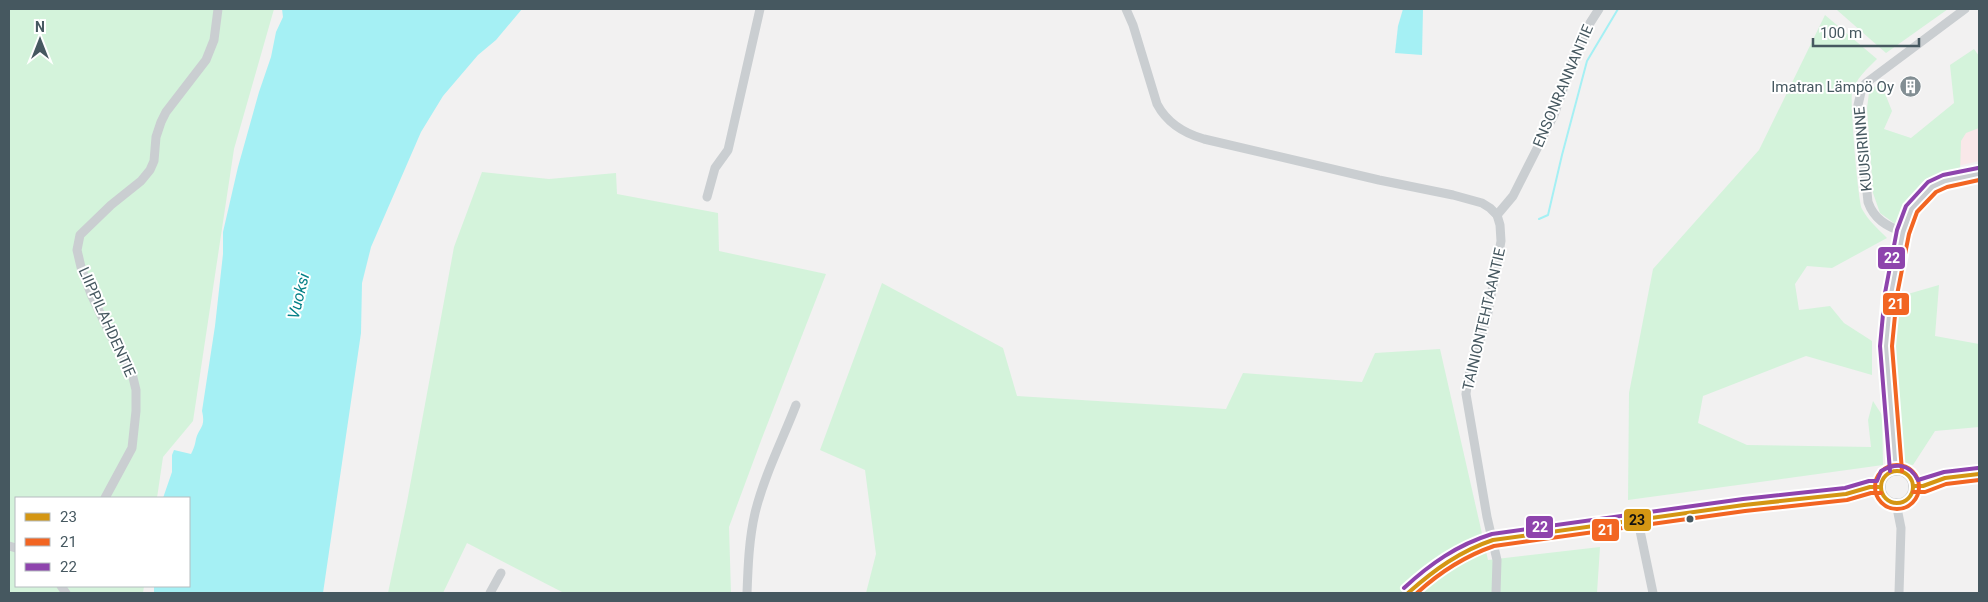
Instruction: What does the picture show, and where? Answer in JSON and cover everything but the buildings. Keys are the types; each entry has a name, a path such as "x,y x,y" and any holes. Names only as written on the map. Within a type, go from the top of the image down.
{"street":[{"name":"LIIPPILAHDENTIE","path":"105,497 132,448 136,412 136,390 132,369 111,336 91,294 81,267 77,250 80,235 111,205 141,181 150,170 154,162 156,137 166,112 206,60 214,40 218,9"},
{"path":"707,197 715,168 728,150 760,9"},
{"path":"1126,9 1134,25 1157,104 1163,116 1187,133 1204,139 1379,180 1453,195 1482,203 1497,215"},
{"name":"ENSONRANNANTIE","path":"1497,215 1513,196 1554,115 1574,58 1590,23 1599,9"},
{"name":"KUUSIRINNE","path":"1903,232 1889,228 1880,221 1871,210 1868,202 1859,97 1866,83 1965,9"},
{"path":"1896,471 1886,346 1891,294 1903,232 1911,209 1932,187 1945,181 1979,174"},
{"name":"TAINIONTEHTAANTIE","path":"1496,593 1497,560 1468,415 1466,394 1468,378 1487,318 1501,241 1500,224 1497,215"},
{"path":"747,593 750,547 755,513 796,405"},
{"path":"1896,471 1910,477 1913,486 1908,498 1896,502 1887,500 1881,487 1885,476 1896,471"},
{"path":"1913,486 1923,486 1945,478 1979,474"},
{"path":"1408,593 1443,562 1493,540 1744,505 1846,494 1870,487 1881,487"},
{"path":"1896,502 1901,528 1899,593"},
{"path":"1638,521 1653,593"},
{"path":"490,593 501,573"}],"shaded area":[{"path":"1979,87 1979,161 1958,166 1952,118"}],"green space":[{"path":"9,9 274,9 234,149 193,421 163,457 157,497 15,497 15,587 144,587 143,593 9,593"},
{"path":"1838,9 1948,9 1886,53"},
{"path":"1825,15 1877,59 1856,83 1852,93 1852,114 1860,202 1870,221 1887,238 1832,268 1807,266 1795,284 1799,310 1830,306 1844,323 1872,341 1872,375 1806,356 1703,396 1698,423 1747,445 1871,447 1868,420 1873,401 1882,415 1883,465 1628,500 1629,393 1653,269 1759,150"},
{"path":"1974,49 1979,56 1979,128 1966,133 1961,141 1960,173 1937,179 1919,188 1907,202 1898,226 1880,213 1873,193 1867,108 1869,93 1880,81 1892,111 1884,129 1911,138 1954,103 1950,65"},
{"path":"482,172 549,179 616,173 617,194 718,213 719,251 826,274 729,527 731,593 564,593 467,543 443,593 388,593 407,502 454,247"},
{"path":"882,283 1003,348 1017,396 1226,409 1243,373 1362,382 1375,353 1440,349 1488,560 1600,547 1597,593 866,593 876,554 865,470 820,450"},
{"path":"1939,285 1935,336 1979,344 1979,427 1935,431 1913,465 1901,464 1892,367 1894,304 1901,296"}],"water":[{"name":"Vuoksi","path":"282,9 522,9 496,40 478,55 443,96 421,132 371,247 362,283 361,333 323,593 154,593 154,587 190,587 190,497 163,497 172,472 172,455 174,450 191,454 203,424 202,411 215,326 223,254 223,232 238,167 271,57 276,32 283,17"},
{"path":"1403,9 1423,9 1422,55 1395,53 1398,26"}],"waterway":[{"path":"1539,219 1548,215 1587,61 1618,9"}],"transit line":[{"name":"22","path":"1890,471 1880,346 1885,293 1897,230 1906,206 1928,182 1943,175 1978,168"},
{"name":"21","path":"1902,471 1892,346 1897,295 1909,234 1917,212 1936,192 1947,187 1979,180"},
{"name":"21","path":"1893,465 1901,465 1913,471 1919,487 1913,503 1901,509 1893,509 1881,503 1875,491 1875,483 1881,471 1893,465"},
{"name":"22","path":"1404,588 1445,556 1479,538 1492,534 1743,499 1845,488 1869,481 1877,481 1881,471 1897,466 1911,470 1918,480 1944,472 1978,468"},
{"name":"23","path":"1897,471 1903,472 1908,476 1912,481 1913,487 1912,493 1908,498 1903,502 1897,503 1891,502 1886,498 1882,493 1881,487 1882,481 1886,476 1891,472 1897,471"},
{"name":"23","path":"1913,486 1923,486 1945,478 1979,474"},
{"name":"21","path":"1913,492 1925,492 1946,484 1979,480"},
{"name":"23","path":"1408,593 1448,562 1481,544 1493,540 1744,505 1846,494 1870,487 1881,487"},
{"name":"21","path":"1417,593 1453,565 1494,546 1745,511 1847,500 1871,493 1881,493"}],"place":[{"name":"Imatran Lämpö Oy","path":"1910,87"}]}
